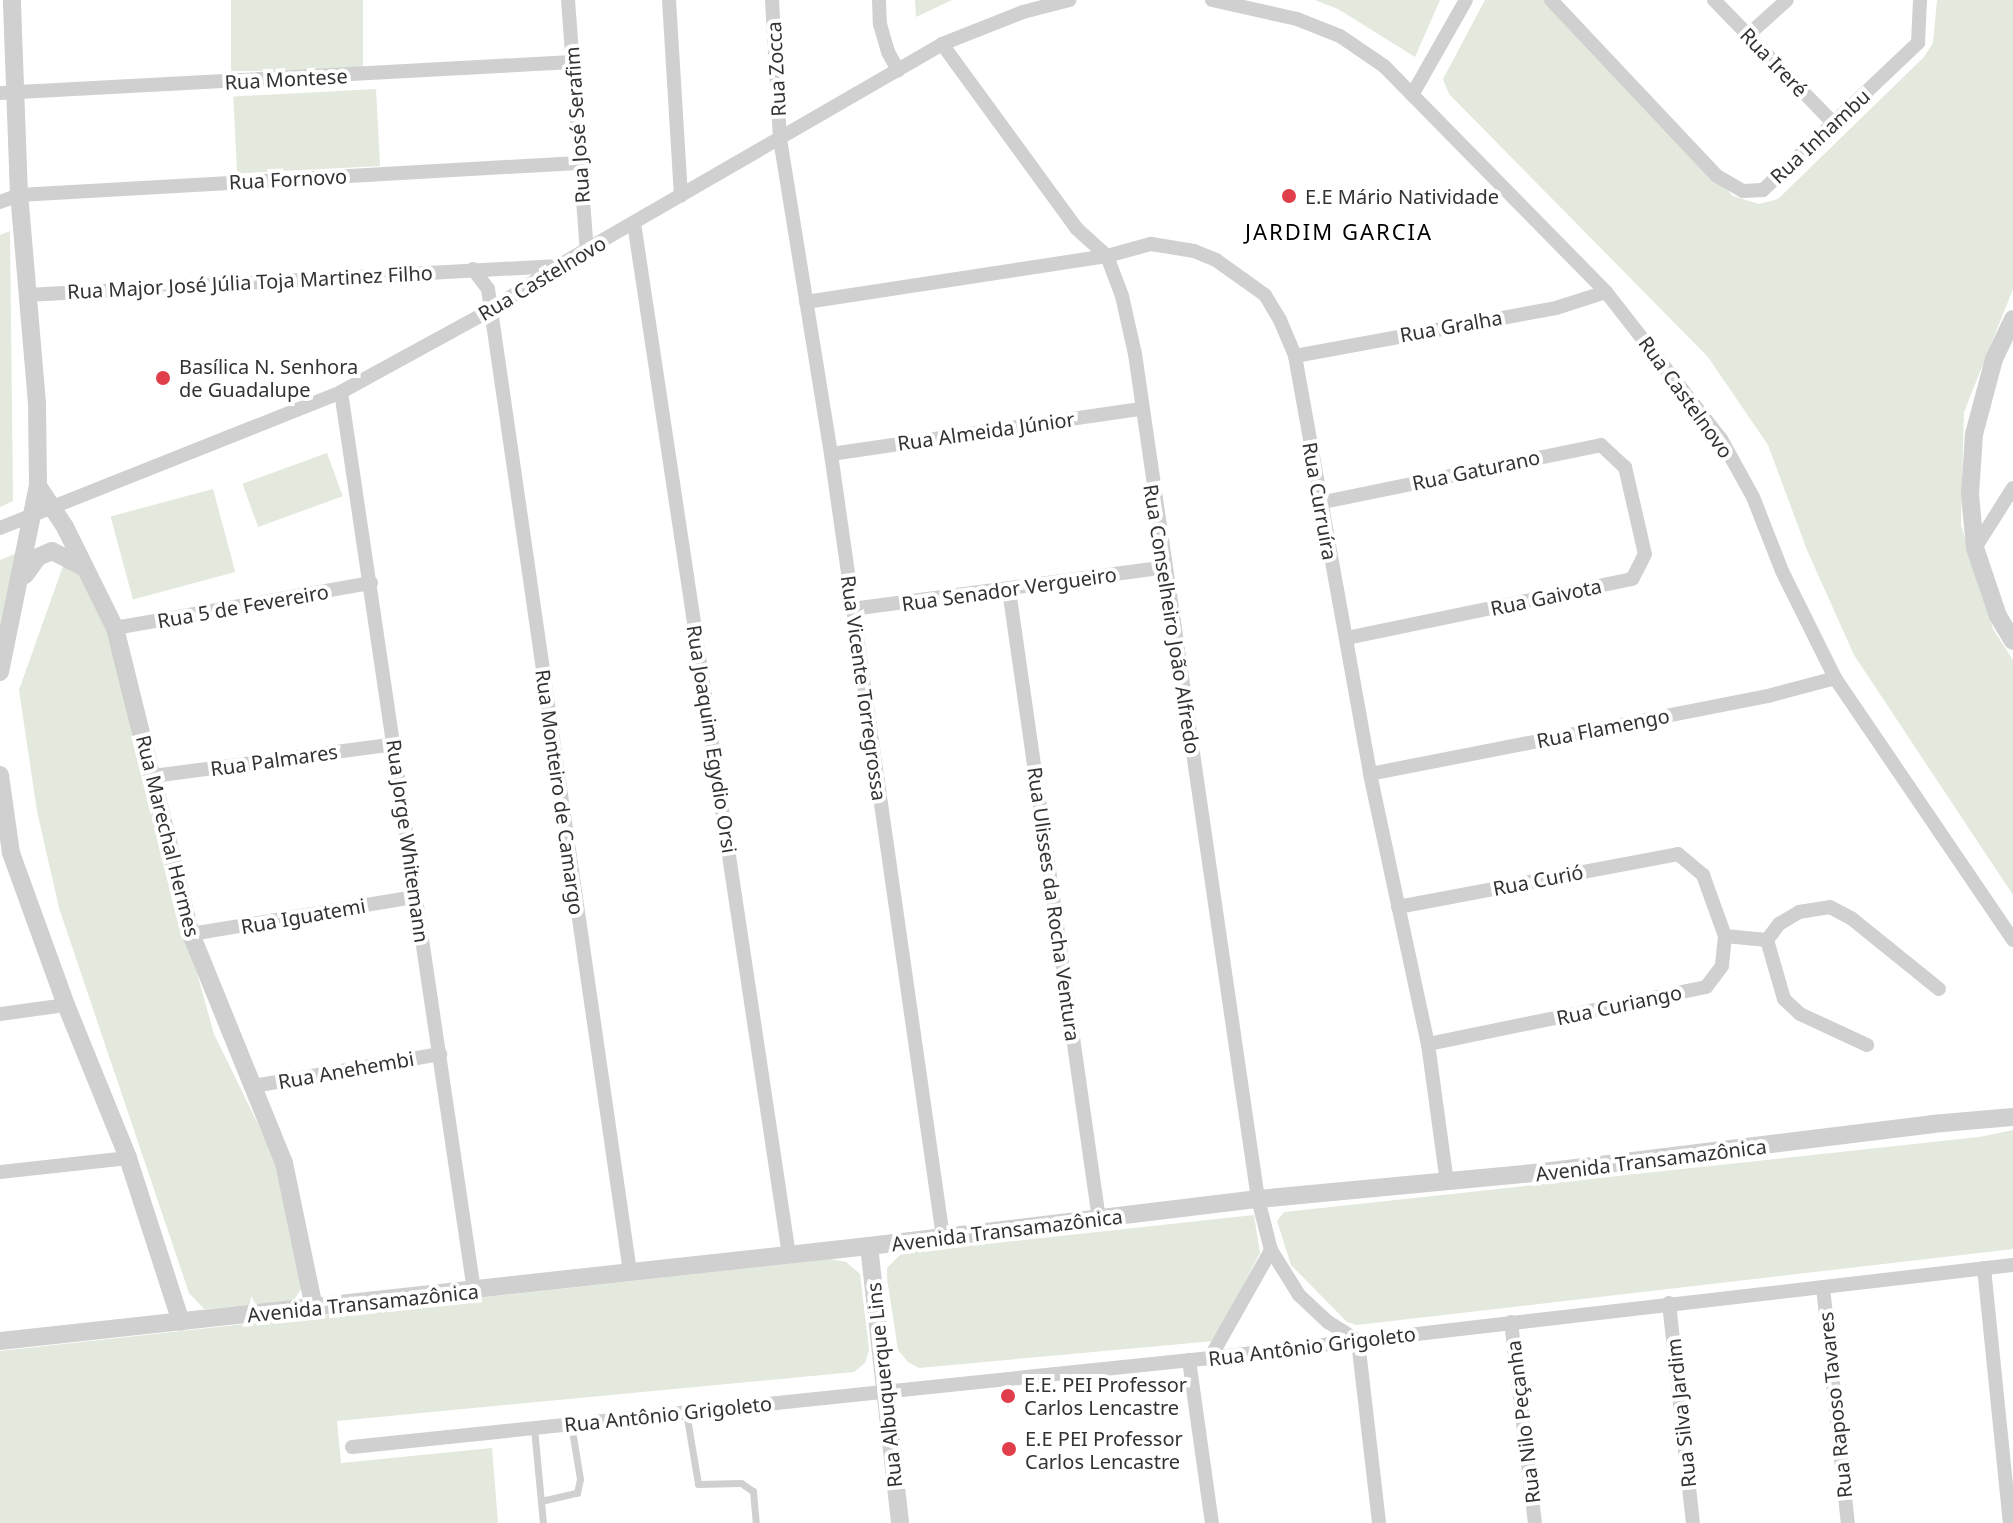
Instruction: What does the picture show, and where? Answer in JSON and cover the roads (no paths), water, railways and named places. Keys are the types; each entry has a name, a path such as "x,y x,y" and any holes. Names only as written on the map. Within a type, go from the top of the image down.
{"street":[{"path":"0,672 38,486 37,403 8,93 12,0"},
{"name":"Rua José Serafim","path":"568,0 587,250"},
{"path":"669,0 681,196"},
{"name":"Rua Zocca","path":"772,0 780,139"},
{"path":"879,0 884,38 898,70"},
{"name":"Rua Castelnovo","path":"0,528 341,392 489,311 558,266 942,44 1023,12 1069,0"},
{"name":"Rua Castelnovo","path":"1212,0 1297,19 1340,36 1384,66 1606,292 1721,439 1753,497 1782,571 1835,678 2013,940"},
{"path":"1412,95 1466,0"},
{"name":"Rua Inhambu","path":"1551,0 1717,176 1743,191 1763,190 1918,43 1920,0"},
{"name":"Rua Ireré","path":"1714,0 1834,124"},
{"path":"1748,35 1787,0"},
{"path":"942,44 1076,228 1107,256"},
{"name":"Rua Montese","path":"8,93 572,62"},
{"name":"Rua Vicente Torregrossa","path":"780,139 831,454 943,1237"},
{"name":"Rua Fornovo","path":"0,202 19,195 578,163"},
{"name":"Rua Joaquim Egydio Orsi","path":"634,223 789,1255"},
{"name":"Rua Curruíra","path":"806,302 1107,256 1151,244 1194,251 1216,260 1265,295 1280,320 1295,356 1370,774 1428,1044 1447,1182"},
{"name":"Rua Conselheiro João Alfredo","path":"1107,256 1128,325 1258,1199 1271,1250 1299,1295 1328,1322 1358,1341"},
{"name":"Rua Major José Júlia Toja Martinez Filho","path":"27,295 558,266"},
{"path":"473,269 488,289 489,311"},
{"name":"Rua Gralha","path":"1295,356 1556,308 1606,292"},
{"name":"Rua Monteiro de Camargo","path":"489,311 630,1272"},
{"path":"2013,319 1994,359 1974,434 1970,494 1975,548 1998,616 2013,641"},
{"name":"Rua Jorge Whitemann","path":"341,392 474,1290"},
{"name":"Rua Almeida Júnior","path":"831,454 1141,409"},
{"name":"Rua Gaturano","path":"1319,503 1601,445 1625,467"},
{"name":"Rua Gaivota","path":"1346,638 1632,579 1645,554 1625,467"},
{"name":"Rua Marechal Hermes","path":"38,486 53,506 115,628 191,934 284,1163 314,1308"},
{"path":"1975,548 2013,488"},
{"path":"19,583 38,557 52,551 83,567"},
{"name":"Rua Senador Vergueiro","path":"852,609 1165,567"},
{"name":"Rua 5 de Fevereiro","path":"115,628 371,583"},
{"name":"Rua Ulisses da Rocha Ventura","path":"1009,590 1099,1219"},
{"name":"Rua Flamengo","path":"1370,774 1768,696 1835,678"},
{"name":"Rua Palmares","path":"153,776 395,744"},
{"path":"0,775 5,854 128,1158 181,1322"},
{"name":"Rua Curió","path":"1398,907 1678,854 1703,875 1725,936"},
{"name":"Rua Iguatemi","path":"191,934 415,897"},
{"path":"1767,940 1779,924 1799,912 1830,907 1851,918 1939,989"},
{"path":"1725,936 1767,940"},
{"name":"Rua Curiango","path":"1428,1044 1706,987 1722,966 1725,936"},
{"path":"1767,940 1784,999 1800,1014 1867,1045"},
{"path":"0,1014 66,1005"},
{"name":"Rua Anehembi","path":"253,1086 440,1054"},
{"name":"Avenida Transamazônica","path":"0,1341 2013,1117"},
{"path":"0,1172 128,1158"},
{"name":"Rua Albuquerque Lins","path":"869,1246 900,1523"},
{"path":"1210,1358 1271,1250"},
{"name":"Rua Antônio Grigoleto","path":"352,1447 884,1392 1004,1376 1210,1358 2013,1265"},
{"path":"1984,1268 2007,1434 2010,1523"},
{"name":"Rua Raposo Tavares","path":"1823,1287 1848,1523"},
{"name":"Rua Silva Jardim","path":"1669,1303 1693,1523"},
{"name":"Rua Nilo Peçanha","path":"1511,1322 1535,1523"},
{"path":"1358,1341 1379,1523"},
{"path":"1189,1360 1212,1523"}],"lane":[{"path":"686,1412 698,1484 741,1483 753,1491 756,1523"},
{"path":"541,1501 577,1493 580,1479 571,1424"},
{"path":"534,1428 543,1523"}],"place":[{"name":"E.E Mário Natividade","path":"1289,196"},
{"name":"Basílica N. Senhora de Guadalupe","path":"163,378"},
{"name":"E.E. PEI Professor Carlos Lencastre","path":"1008,1396"},
{"name":"E.E PEI Professor Carlos Lencastre","path":"1009,1449"}],"district":[{"name":"JARDIM GARCIA","path":"1339,232"}]}
